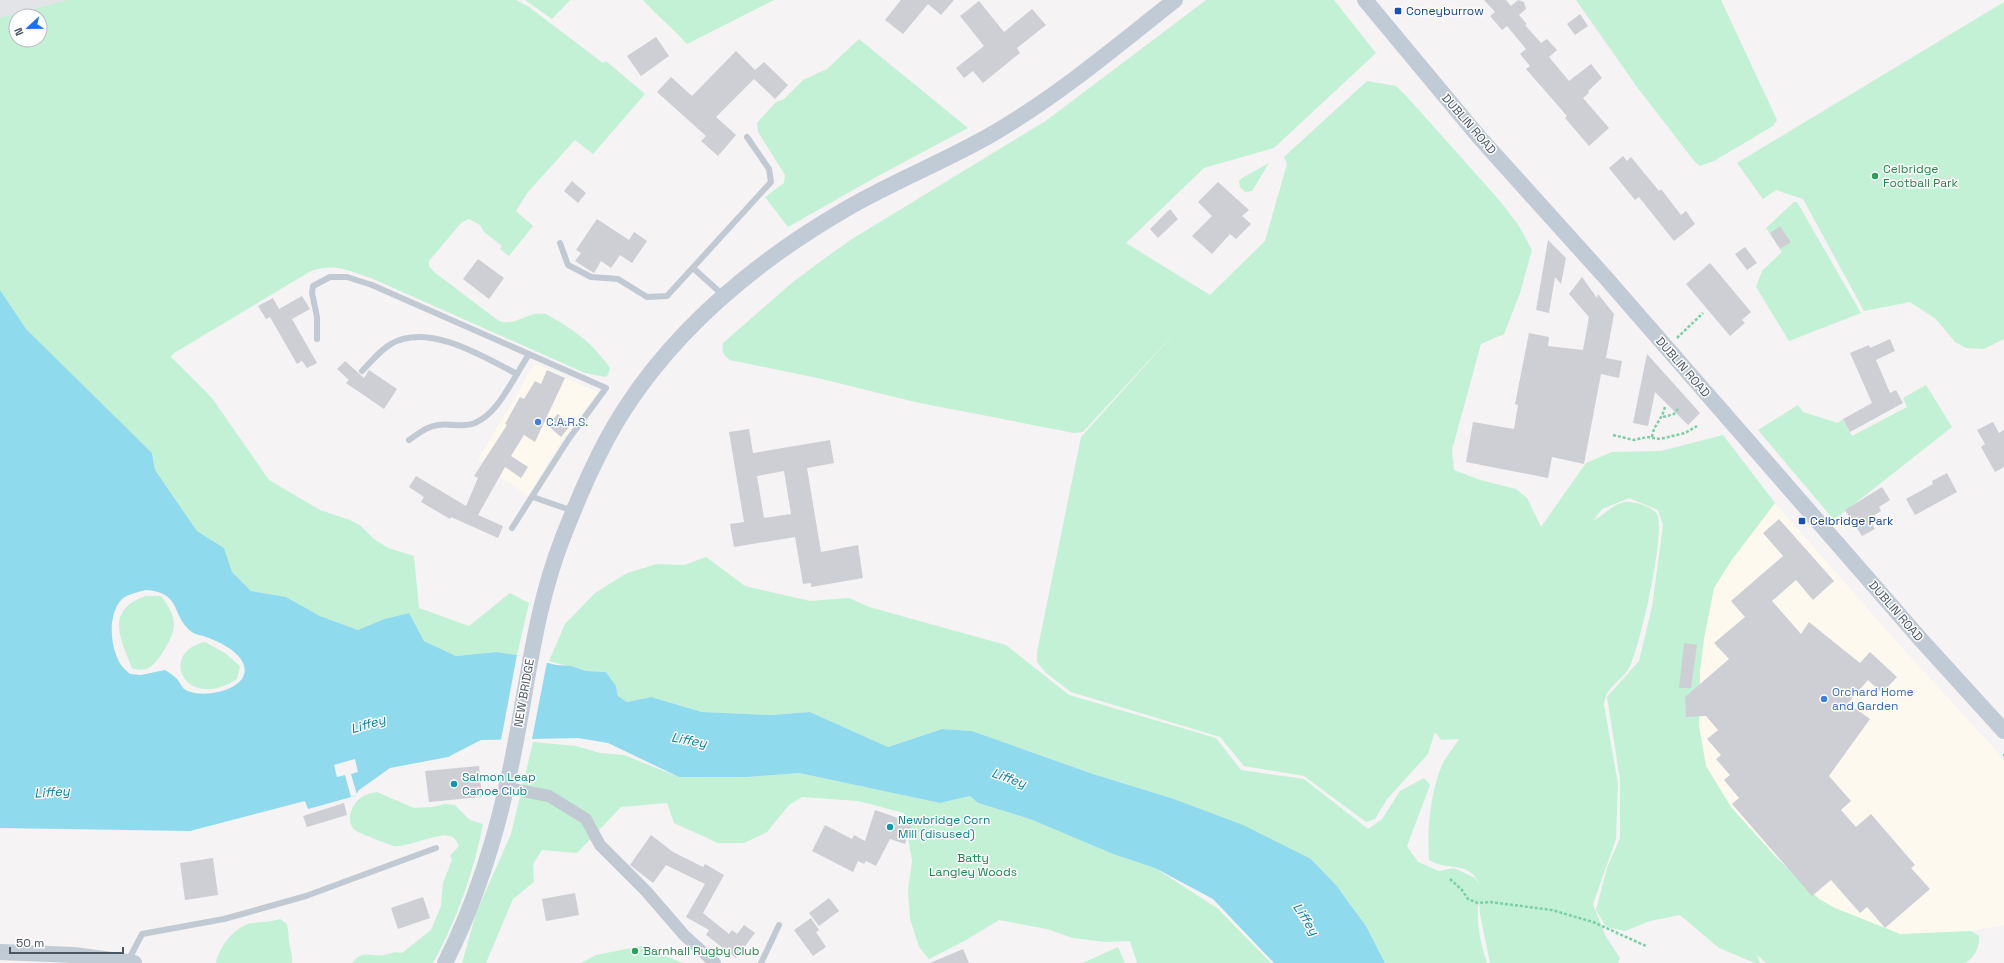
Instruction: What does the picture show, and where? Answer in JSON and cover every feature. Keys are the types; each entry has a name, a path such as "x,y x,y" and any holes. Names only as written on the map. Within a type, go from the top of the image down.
{"main road":[{"name":"NEW BRIDGE","path":"461,932 494,841 514,754 535,631 551,570 574,511 607,439 634,395 677,343 724,296 776,254 847,208 944,160 1018,119 1111,51 1175,0"},
{"name":"DUBLIN ROAD","path":"1365,0 1480,137 1667,348 1917,636 2004,731"},
{"path":"445,963 461,932"},
{"path":"455,963 461,932"},
{"path":"0,952 74,955 131,962"}],"street":[{"path":"507,788 549,796 586,819 600,845 686,936 714,963"}],"lane":[{"path":"560,243 568,265 591,277 618,279 647,297 667,296 771,182 769,169 747,137"},
{"path":"693,268 724,296"},
{"path":"317,339 317,317 312,293 313,286 330,277 347,277 372,285 606,388 568,440 512,528"},
{"path":"362,371 385,347 392,343 420,336 464,348 517,374"},
{"path":"409,440 430,427 439,424 475,423 496,406 529,354"},
{"path":"533,497 574,511"},
{"path":"131,962 142,934 224,919 306,896 436,848"},
{"path":"761,963 779,925"}],"path":[{"path":"1667,348 1703,313"},
{"path":"1652,437 1653,430 1662,417 1665,406"},
{"path":"1662,417 1674,414 1678,409"},
{"path":"1613,435 1634,440 1652,437 1670,437 1685,433 1697,426"},
{"path":"1450,879 1468,899 1478,903 1490,902 1552,910 1593,922 1646,946"}],"shaded area":[{"path":"0,0 108,0 48,14 48,8 8,8 8,48 0,56"},
{"name":"C.A.R.S.","path":"534,365 539,365 597,392 555,451 528,496 478,460"},
{"name":"Orchard Home and Garden","path":"1775,503 1896,641 2004,759 2004,925 1971,931 1900,934 1835,908 1819,899 1767,850 1731,807 1706,766 1699,726 1700,671 1704,639 1714,588 1731,561"}],"green space":[{"path":"68,0 516,0 529,7 603,63 606,61 645,94 593,154 575,140 528,192 516,211 533,226 509,256 500,249 502,246 484,232 480,225 469,219 461,223 429,261 429,266 434,272 499,321 511,322 540,313 546,314 565,325 589,343 610,368 608,375 605,377 585,373 371,278 341,268 327,268 311,271 174,353 171,357 212,398 269,480 320,510 350,520 361,526 374,539 388,548 414,556 419,608 469,626 510,593 529,603 517,655 496,652 456,656 424,641 408,613 384,619 358,630 320,616 286,597 251,591 232,572 224,548 197,531 155,470 152,453 25,329 0,290 0,18 8,16 8,48 48,48 48,8 38,8"},
{"path":"525,0 570,0 552,19"},
{"path":"643,0 774,0 687,44"},
{"path":"1206,0 1334,0 1376,53 1274,148 1204,168 1126,243 1210,295 1265,241 1287,164 1284,157 1367,81 1396,86 1500,201 1519,226 1532,250 1520,293 1504,334 1481,344 1452,450 1454,470 1480,480 1516,489 1527,498 1541,527 1586,463 1612,452 1661,451 1723,435 1775,503 1731,561 1714,588 1704,639 1700,671 1699,726 1706,766 1731,807 1775,856 1819,899 1835,908 1900,934 1971,931 1979,936 1979,944 1972,957 1966,963 1766,963 1757,955 1760,963 1755,963 1719,948 1680,915 1650,921 1625,931 1606,927 1596,910 1607,868 1620,838 1620,779 1607,697 1639,661 1652,607 1663,525 1658,510 1629,498 1602,509 1593,521 1620,503 1630,502 1645,506 1655,512 1657,514 1659,525 1658,543 1651,589 1640,636 1630,666 1623,676 1611,688 1605,698 1604,705 1618,784 1616,839 1593,904 1605,935 1620,958 1618,963 1490,963 1480,914 1479,901 1478,924 1487,963 1385,963 1366,926 1336,885 1311,859 1171,798 1093,774 972,731 942,729 888,747 810,712 771,715 702,712 651,697 627,702 618,696 616,686 606,672 586,671 549,661 565,624 595,593 627,573 657,564 684,565 706,557 745,586 810,601 849,598 869,607 1006,645 1069,695 1216,738 1241,770 1304,779 1368,829 1382,819 1400,791 1424,778 1430,785 1407,846 1418,862 1439,871 1454,868 1475,878 1480,885 1475,877 1470,872 1464,869 1443,865 1429,860 1428,836 1432,800 1442,765 1459,739 1441,740 1435,732 1428,754 1387,799 1375,819 1366,822 1304,776 1244,766 1220,737 1071,692 1046,673 1037,662 1037,652 1081,437 1179,328 1083,432 1074,433 915,402 822,379 730,360 724,353 723,343 793,282 821,261 852,239 1047,120"},
{"path":"1576,0 1721,0 1777,120 1773,126 1714,161 1700,166 1695,162 1637,87"},
{"name":"Celbridge Football Park","path":"2004,2 2004,339 1984,349 1966,348 1955,342 1936,319 1910,302 1864,311 1803,199 1776,190 1763,199 1737,163"},
{"path":"859,39 968,128 876,177 788,227 765,197 784,183 785,175 758,132 757,123 776,102 784,99 803,80 827,69"},
{"path":"1269,163 1252,191 1245,192 1240,187 1239,181 1242,178"},
{"path":"1794,202 1797,202 1861,313 1789,341 1756,287 1762,271 1782,252 1766,228"},
{"path":"1926,385 1952,427 1834,520 1758,430 1798,405 1803,412 1838,423 1843,419 1852,436 1907,407 1903,398"},
{"path":"146,596 161,596 171,613 174,629 166,647 154,664 143,670 139,670 132,668 123,646 119,626 120,617 125,609 133,602"},
{"path":"205,642 225,653 240,666 237,679 218,688 203,689 191,685 184,677 180,667 183,657 191,648"},
{"name":"Batty Langley Woods","path":"533,742 576,746 600,753 624,755 679,777 748,777 799,773 940,803 970,796 978,803 1030,819 1113,854 1155,868 1217,908 1271,963 1137,963 1130,941 1105,942 1073,938 1047,929 999,920 966,940 929,959 919,947 910,919 908,890 912,861 904,813 858,801 802,797 789,805 767,832 744,843 718,843 674,823 667,803 621,807 577,853 542,850 533,864 534,882 513,899 486,963 462,963 476,913 511,834"},
{"path":"377,792 414,808 432,807 445,804 455,805 470,820 483,824 475,860 457,913 433,963 352,963 360,956 367,954 387,955 394,952 402,953 431,930 441,906 443,883 452,860 450,856 459,846 454,838 443,836 394,846 356,831 350,823 351,813 355,804 367,794"},
{"path":"280,919 287,924 292,963 216,963 220,950 224,944 240,928 252,923"},
{"name":"Barnhall Rugby Club","path":"641,946 683,963 581,963 596,955"},
{"path":"1118,947 1125,963 1083,963"}],"water":[{"name":"Liffey","path":"0,290 26,329 152,453 155,470 197,531 224,548 232,572 251,591 286,597 320,616 358,630 384,619 409,613 424,641 456,656 496,652 517,655 556,665 571,666 586,671 606,672 616,686 618,696 627,702 651,697 702,712 771,715 810,712 888,747 942,729 972,731 1093,774 1171,798 1243,825 1311,859 1336,885 1366,926 1385,963 1274,963 1213,899 1155,868 1113,854 1030,819 978,803 970,796 940,803 799,773 748,777 679,777 608,743 578,738 481,740 448,757 390,768 359,790 355,796 308,809 305,801 190,831 0,828","holes":["146,590 166,595 171,600 181,619 192,632 221,644 232,650 240,658 245,672 241,680 234,686 224,690 202,694 184,689 176,678 165,670 141,675 130,674 121,665 114,650 112,631 112,622 117,605 122,599 133,593"]}],"pier":[{"path":"517,655 547,662 532,739 501,740"},
{"path":"355,759 358,772 351,774 357,795 351,797 345,775 337,777 334,765"}],"building":[{"path":"901,0 954,0 941,15 928,4 903,34 885,20"},
{"path":"1484,0 1506,0 1511,6 1518,0 1524,2 1526,9 1519,15 1527,24 1525,25 1541,43 1547,39 1557,50 1549,57 1569,81 1591,64 1602,78 1583,98 1609,128 1589,146 1565,118 1567,116 1526,69 1530,66 1520,54 1526,49 1507,26 1502,30 1490,16 1495,12"},
{"path":"979,1 1004,32 1032,9 1046,25 1017,48 1020,53 983,83 973,71 964,78 956,68 984,46 960,16"},
{"path":"1580,14 1588,26 1575,35 1567,24"},
{"path":"656,37 669,56 641,76 627,56"},
{"path":"736,51 755,70 764,62 788,85 775,99 754,79 716,117 736,135 718,156 701,141 706,136 657,92 671,77 692,96"},
{"path":"1623,156 1627,161 1631,157 1659,191 1661,189 1681,215 1686,211 1695,224 1674,241 1639,197 1635,200 1609,168"},
{"path":"572,181 586,193 578,203 564,191"},
{"path":"1218,182 1249,210 1242,216 1251,224 1236,239 1230,234 1212,254 1192,236 1212,216 1198,202"},
{"path":"1170,209 1178,219 1158,238 1150,229"},
{"path":"597,219 629,240 634,232 647,241 632,263 620,255 611,268 601,261 594,273 575,261 581,253 576,250"},
{"path":"1780,226 1791,242 1780,249 1770,233"},
{"path":"1548,240 1566,258 1561,284 1555,277 1549,313 1536,310"},
{"path":"1745,247 1757,263 1747,270 1735,254"},
{"path":"478,259 504,278 489,299 463,279"},
{"path":"1710,263 1751,312 1742,320 1745,323 1730,336 1686,284"},
{"path":"1582,277 1597,298 1598,294 1614,314 1606,358 1622,361 1619,378 1601,374 1584,464 1552,457 1548,478 1466,462 1473,422 1514,429 1518,405 1515,404 1529,333 1549,337 1548,346 1583,350 1589,317 1569,294"},
{"path":"302,296 310,309 292,319 317,363 307,368 302,361 297,364 270,317 266,319 258,306 273,298 279,309"},
{"path":"1890,339 1895,351 1876,360 1890,393 1896,390 1903,403 1850,432 1843,419 1872,403 1850,353 1869,345 1870,348"},
{"path":"1647,354 1700,413 1688,425 1655,392 1648,426 1633,423"},
{"path":"345,361 364,378 369,370 397,389 384,409 346,383 349,380 337,369"},
{"path":"547,370 565,378 535,442 524,435 511,456 528,467 521,478 505,467 478,515 503,526 498,538 451,517 450,519 421,502 424,497 409,487 416,476 466,506 478,478 474,476 507,425 505,424 520,397 524,399 535,381 541,384"},
{"path":"558,414 570,426 561,437 547,425"},
{"path":"1993,422 1999,433 2004,430 2004,467 1995,472 1981,447 1985,444 1977,430"},
{"path":"749,429 753,453 830,440 834,463 807,468 821,552 858,545 863,578 811,587 811,583 803,584 795,537 734,547 730,524 744,522 729,432","holes":["784,471 791,514 764,518 757,476"]},
{"path":"1947,473 1957,492 1915,515 1906,499 1933,484 1932,481"},
{"path":"1882,487 1890,500 1879,507 1881,511 1869,519 1875,529 1862,536 1845,510"},
{"path":"1779,519 1834,581 1813,600 1796,580 1772,601 1801,634 1809,622 1860,663 1870,652 1897,677 1882,693 1868,680 1848,703 1870,719 1829,776 1851,801 1841,810 1856,827 1871,814 1915,865 1911,868 1930,889 1885,928 1867,907 1860,913 1831,880 1812,896 1732,804 1739,798 1724,780 1730,775 1716,759 1721,755 1707,739 1718,730 1706,716 1686,717 1685,697 1729,659 1714,643 1745,617 1731,601 1783,556 1763,533"},
{"path":"1684,643 1697,645 1691,688 1679,688"},
{"name":"Salmon Leap Canoe Club","path":"479,766 482,797 429,802 425,771"},
{"path":"344,803 347,815 307,827 303,816"},
{"path":"875,810 912,823 905,844 890,839 876,866 866,861 864,864 858,861 853,872 812,851 825,825 852,839 854,835 865,841"},
{"path":"651,835 673,852 703,867 705,864 724,875 703,913 729,934 732,930 737,934 744,925 755,933 736,958 706,935 709,930 686,917 705,884 666,865 653,883 630,865"},
{"path":"213,858 218,895 185,900 180,863"},
{"path":"575,893 579,915 546,921 542,899"},
{"path":"423,897 430,918 398,929 391,908"},
{"path":"829,898 839,911 819,926 809,913"},
{"path":"811,918 819,930 816,932 826,947 813,956 794,930"},
{"path":"963,949 969,963 930,963"}],"place":[{"name":"Coneyburrow","path":"1398,11"},
{"name":"Celbridge Football Park","path":"1875,176"},
{"name":"C.A.R.S.","path":"538,422"},
{"name":"Celbridge Park","path":"1802,521"},
{"name":"Orchard Home and Garden","path":"1824,699"},
{"name":"Salmon Leap Canoe Club","path":"454,784"},
{"name":"Newbridge Corn Mill (disused)","path":"890,827"},
{"name":"Barnhall Rugby Club","path":"635,951"}]}
